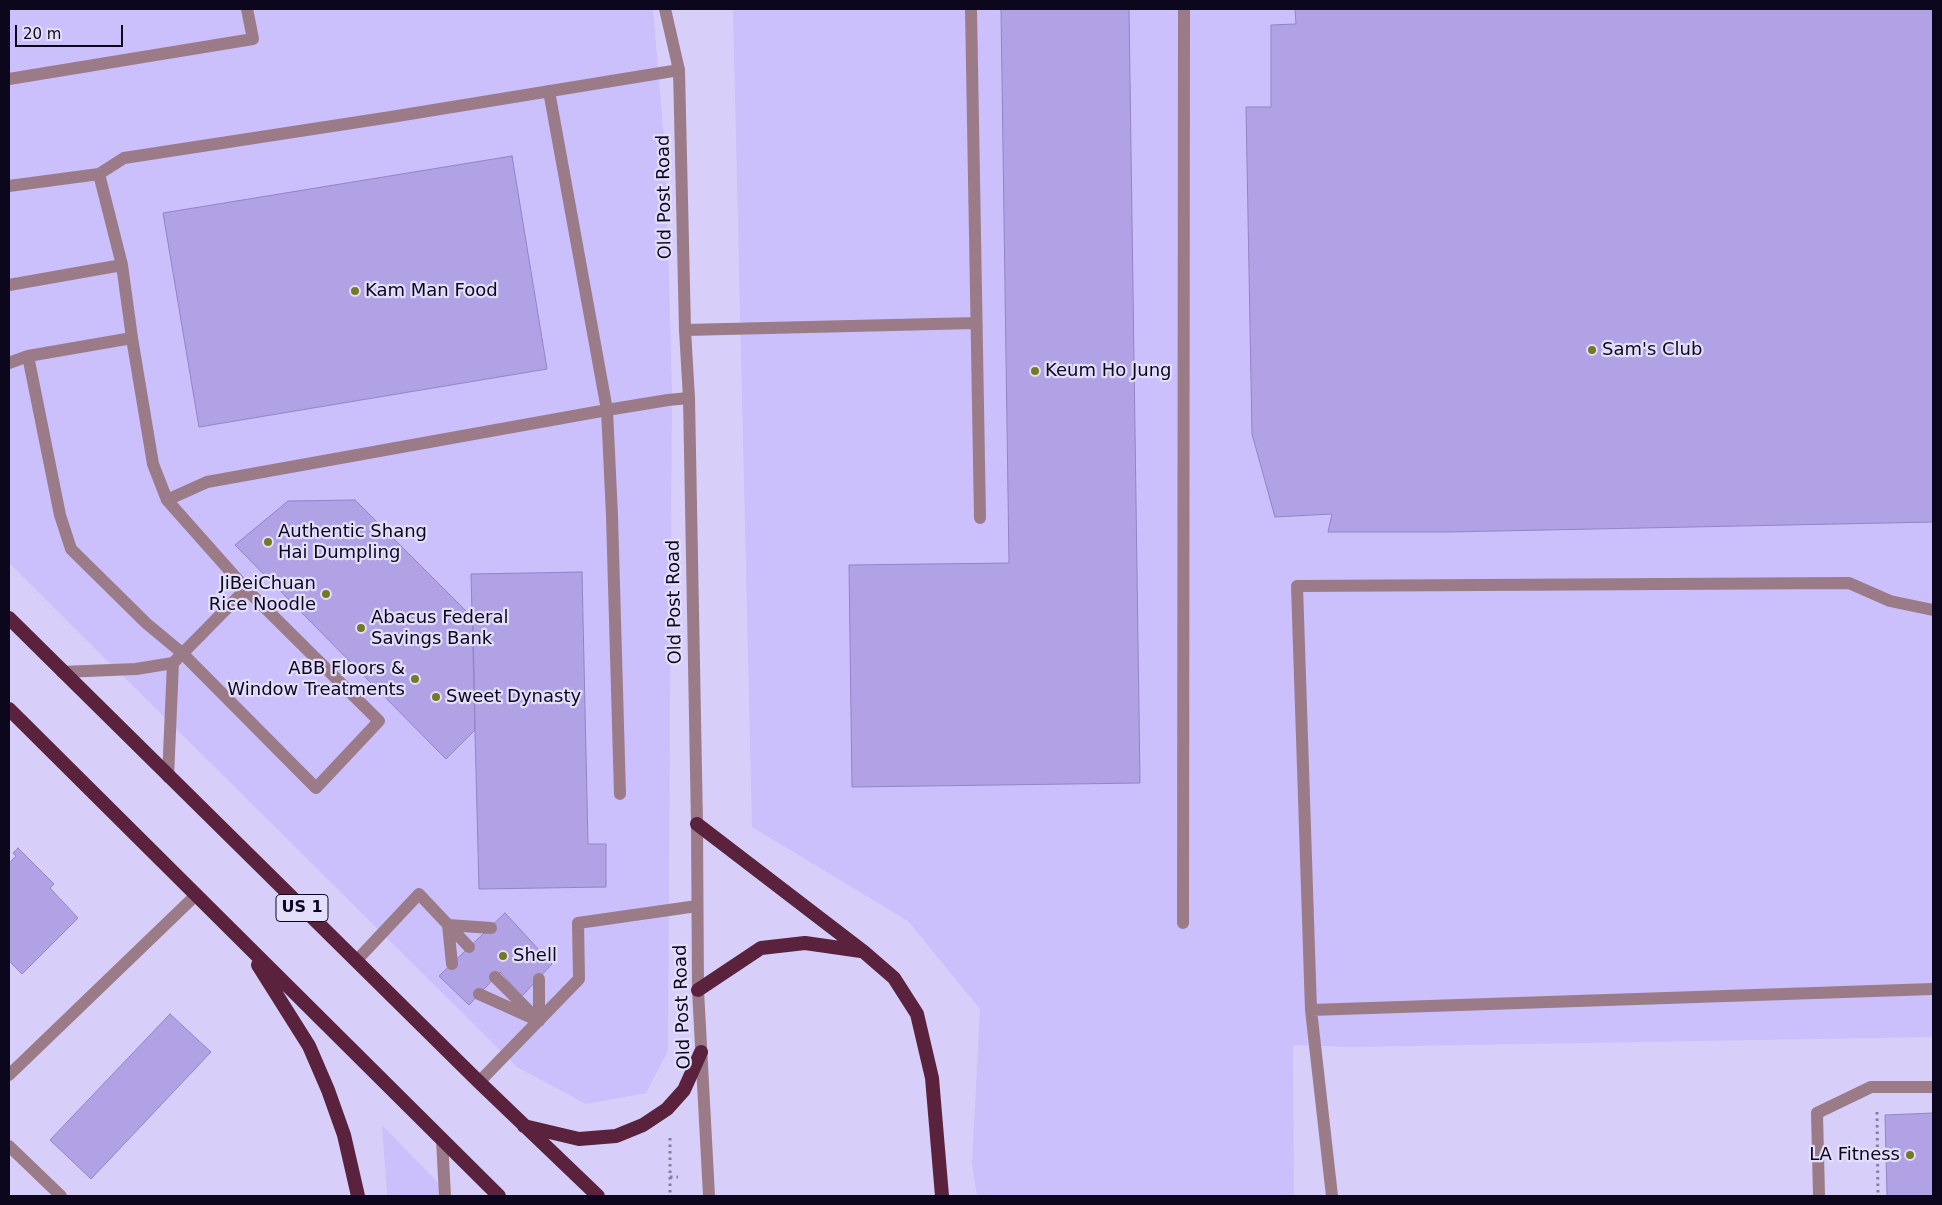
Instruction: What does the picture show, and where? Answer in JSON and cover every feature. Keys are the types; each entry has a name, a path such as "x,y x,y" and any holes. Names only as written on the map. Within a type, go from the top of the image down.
{"highway":[{"name":"US 1","path":"9,618 168,777 524,1126 598,1196"},
{"path":"9,709 499,1196"},
{"path":"697,824 864,952 894,978 917,1014 932,1078 942,1196"},
{"path":"244,943 309,1046 325,1081 344,1135 358,1196"},
{"path":"698,990 761,948 805,943 864,952"},
{"path":"524,1126 579,1139 616,1136 643,1125 667,1108 684,1090 701,1052"}],"street":[{"path":"9,79 253,39 247,9"},
{"name":"Old Post Road","path":"665,9 679,70 685,330 689,398 697,824 698,990 709,1196"},
{"path":"971,9 980,518"},
{"path":"1183,923 1184,9"},
{"path":"9,186 99,174 124,158 679,70"},
{"path":"549,91 607,410 620,794"},
{"path":"28,356 60,515 71,549 146,623 182,653 316,788 379,721 246,589 167,500 153,464 122,265 99,174"},
{"path":"9,285 122,265"},
{"path":"685,330 976,323"},
{"path":"9,363 28,356 132,338"},
{"path":"167,500 207,482 607,410 689,398"},
{"path":"1332,1196 1311,1010 1297,586 1849,583 1890,601 1933,610"},
{"path":"62,672 136,669 173,663 246,589"},
{"path":"168,777 173,663"},
{"path":"356,961 419,894 469,948"},
{"path":"9,1075 196,895"},
{"path":"479,1082 579,979 578,923 697,906"},
{"path":"448,926 491,928"},
{"path":"448,926 452,964"},
{"path":"495,977 539,1021"},
{"path":"539,979 539,1021"},
{"path":"1311,1010 1933,989"},
{"path":"479,994 539,1021"},
{"path":"1819,1196 1818,1113 1871,1087 1933,1087"},
{"path":"442,1140 445,1196"},
{"path":"9,1146 61,1196"}],"path":[{"path":"1878,1112 1878,1196"},
{"path":"670,1138 670,1196"},
{"path":"670,1177 678,1177"}],"shaded area":[{"path":"9,9 653,9 666,163 672,391 668,1051 646,1093 586,1104 517,1067 9,563"},
{"path":"733,9 1933,9 1933,1037 1350,1047 1293,1045 1294,1196 977,1196 972,1164 980,1009 908,921 752,827"},
{"path":"382,1125 451,1196 387,1196"}],"building":[{"path":"1001,9 1129,9 1140,783 852,787 849,565 1009,563"},
{"name":"Sam's Club","path":"1295,9 1933,9 1933,522 1448,532 1328,532 1332,514 1275,517 1252,434 1246,107 1271,107 1271,25 1296,24"},
{"name":"Kam Man Food","path":"512,156 547,369 199,427 163,213"},
{"path":"355,500 473,618 475,730 446,759 235,545 288,501"},
{"path":"582,572 588,844 606,844 606,887 479,889 471,574"},
{"path":"18,848 54,884 50,888 78,918 22,974 9,961 9,863 16,856 13,853"},
{"name":"Shell","path":"505,913 552,964 522,996 500,972 469,1005 439,976"},
{"path":"170,1014 211,1052 91,1179 50,1140"},
{"name":"LA Fitness","path":"1933,1113 1933,1196 1887,1196 1885,1115"}],"place":[{"name":"Kam Man Food","path":"355,291"},
{"name":"Sam's Club","path":"1592,350"},
{"name":"Keum Ho Jung","path":"1035,371"},
{"name":"Authentic Shang Hai Dumpling","path":"268,542"},
{"name":"JiBeiChuan Rice Noodle","path":"326,594"},
{"name":"Abacus Federal Savings Bank","path":"361,628"},
{"name":"ABB Floors & Window Treatments","path":"415,679"},
{"name":"Sweet Dynasty","path":"436,697"},
{"name":"Shell","path":"503,956"},
{"name":"LA Fitness","path":"1910,1155"}]}
